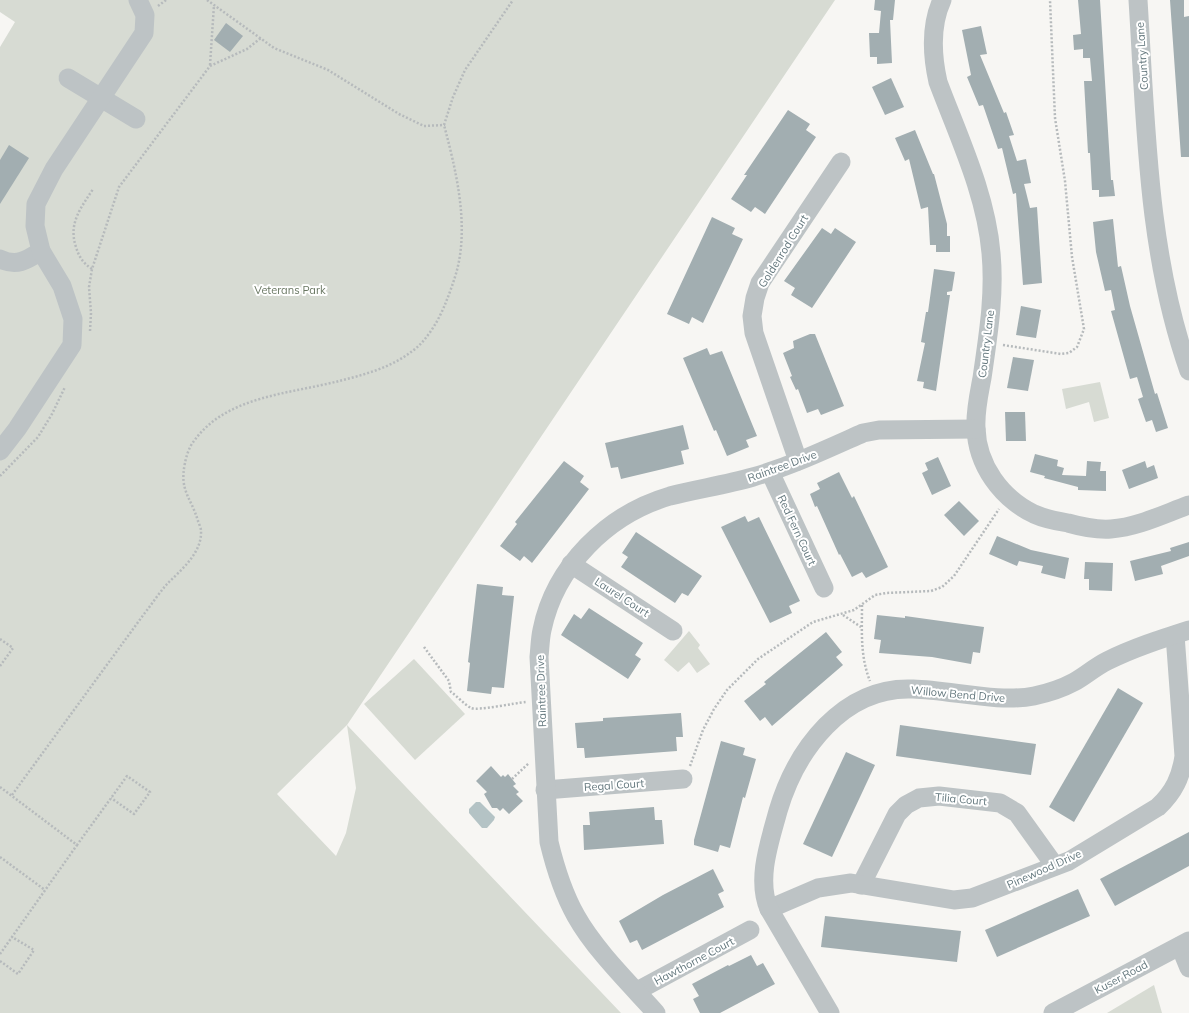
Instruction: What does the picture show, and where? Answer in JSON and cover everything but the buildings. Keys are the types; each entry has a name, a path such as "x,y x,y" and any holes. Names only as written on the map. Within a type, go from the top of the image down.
{"street":[{"path":"0,451 17,429 72,345 73,319 62,286 41,250 35,226 36,204 54,169 144,33 145,15 138,0"},
{"name":"Country Lane","path":"942,0 935,24 933,44 934,67 938,82 979,191 991,253 992,284 987,342 976,429 979,449 985,466 996,484 1008,497 1020,506 1045,518 1091,529 1111,529 1131,526 1189,505"},
{"name":"Country Lane","path":"1138,0 1150,190 1157,243 1167,295 1189,371"},
{"path":"68,78 136,119"},
{"name":"Goldenrod Court","path":"798,461 754,333 752,316 754,298 764,276 840,162"},
{"path":"0,260 16,264 30,259 41,250"},
{"name":"Raintree Drive","path":"656,1013 591,938 576,916 554,866 549,842 545,790 540,650 542,630 560,582 571,564 589,543 608,527 628,514 670,496 724,485 770,472 863,433 879,430 976,429"},
{"name":"Red Fern Court","path":"770,472 824,588"},
{"name":"Laurel Court","path":"571,564 673,631"},
{"name":"Willow Bend Drive","path":"830,1013 769,909 764,893 764,879 770,841 780,806 794,773 821,729 836,715 855,703 874,695 894,690 912,689 1010,698 1033,696 1054,691 1075,682 1105,662 1130,650 1182,632"},
{"name":"Pinewood Drive","path":"769,909 818,888 834,884 861,885 954,900 972,898 1069,860 1158,807 1168,798 1177,784 1182,770 1184,756 1182,632"},
{"name":"Regal Court","path":"545,790 682,779"},
{"name":"Tilia Court","path":"861,885 897,814 906,804 919,798 932,796 1000,803 1010,808 1018,813 1055,866"},
{"name":"Hawthorne Court","path":"637,991 750,930"},
{"path":"1184,943 1189,968"},
{"name":"Kuser Road","path":"1053,1013 1184,943"}],"path":[{"path":"207,0 274,48 328,70 399,114 424,126 444,125"},
{"path":"12,795 144,614 167,585 183,570 197,550 202,531 182,478 186,460 193,442 208,426 230,411 262,398 338,381 378,370 412,352 430,332 442,312 450,291 457,269 460,247 460,200 452,154 444,125 453,96 466,70 513,0"},
{"path":"987,342 1061,354 1069,353 1076,347 1084,329 1072,257 1065,181 1055,118 1050,0"},
{"path":"210,66 214,5"},
{"path":"89,334 91,326 91,313 89,287 92,269 119,186 210,66 247,49 261,38"},
{"path":"92,269 83,263 76,249 73,226 77,214 93,189"},
{"path":"0,476 38,437 52,414 68,381"},
{"path":"682,779 688,776 703,730 714,709 727,690 758,659 813,622 829,616 843,614 862,605 875,595 886,592 931,591 942,587 954,576 1008,497"},
{"path":"862,605 861,627 864,668 874,695"},
{"path":"843,614 861,627"},
{"path":"0,639 13,648 0,666"},
{"path":"424,647 449,681 451,692 470,707 477,710 498,705 527,702"},
{"path":"0,954 77,844 127,776 150,792 134,814 111,798"},
{"path":"0,787 77,844"},
{"path":"0,857 45,890"},
{"path":"0,961 18,974 34,950 12,937"}],"green space":[{"name":"Veterans Park","path":"0,0 835,0 347,725 621,1013 0,1013 0,47 15,22 0,12","holes":["347,725 356,788 346,833 336,856 277,794"]},
{"path":"1100,382 1109,418 1094,422 1089,402 1066,409 1062,389"},
{"path":"689,631 700,645 698,648 710,664 697,673 689,662 678,672 664,660"},
{"path":"414,659 465,714 415,760 364,704"},
{"path":"1154,985 1162,1013 1107,1013"}],"shaded area":[{"path":"476,802 480,802 495,817 487,828 482,828 469,813 469,809"}]}
